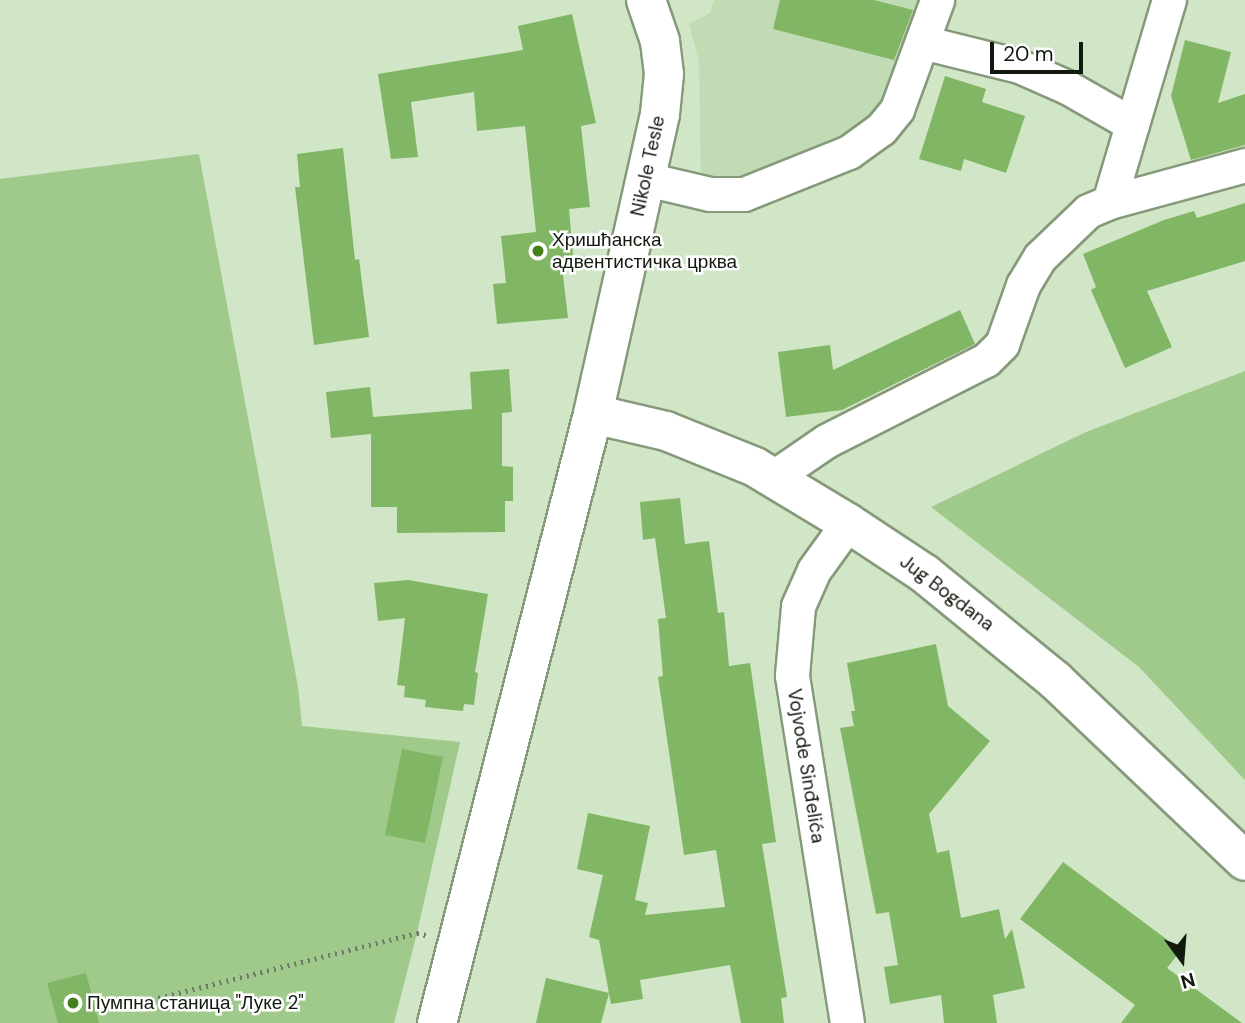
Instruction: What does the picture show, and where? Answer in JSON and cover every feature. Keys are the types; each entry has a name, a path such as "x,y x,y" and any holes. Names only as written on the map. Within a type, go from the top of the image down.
{"street":[{"name":"Nikole Tesle","path":"437,1023 593,414 660,114 664,74 660,41 646,0"},
{"path":"646,179 710,194 744,194 815,168 849,152 881,130 897,109 937,0"},
{"path":"1109,202 1169,0"},
{"path":"922,42 1019,66 1067,87 1132,124"},
{"path":"772,478 825,441 986,360 1002,344 1023,285 1040,257 1088,211 1109,202 1245,165"},
{"name":"Jug Bogdana","path":"593,414 666,431 772,478 848,523 925,574 1004,636 1111,730 1245,861"},
{"name":"Vojvode Sinđelića","path":"847,1023 792,675 798,606 814,570 848,523"}],"path":[{"path":"138,1003 417,933 426,936"}],"shaded area":[{"path":"714,0 926,0 886,103 868,127 746,180 701,179 699,62 689,24 710,13"},
{"path":"199,154 298,687 302,726 460,742 417,933 394,1023 0,1023 0,179"},
{"path":"1245,371 1245,780 1139,667 931,507 1086,432"}],"building":[{"path":"780,0 874,0 913,10 894,60 773,29"},
{"path":"572,14 596,123 581,126 590,207 569,209 574,266 562,267 568,318 497,324 493,284 506,283 501,236 536,232 525,126 477,131 474,92 411,102 418,157 391,159 378,74 523,50 518,26"},
{"path":"1185,40 1231,52 1218,103 1245,94 1245,145 1191,160 1171,96"},
{"path":"945,76 986,89 982,102 1025,116 1006,173 964,159 961,171 919,159"},
{"path":"343,148 355,260 359,259 369,337 314,345 295,187 300,187 297,154"},
{"path":"1245,203 1245,261 1147,291 1172,347 1125,368 1091,290 1096,287 1083,254 1164,220 1194,211 1197,218"},
{"path":"960,310 975,344 842,410 786,417 778,352 830,345 833,370"},
{"path":"509,369 512,412 502,413 502,466 513,467 513,501 505,501 505,532 397,533 397,507 371,507 371,434 331,438 326,392 370,387 373,417 472,409 470,372"},
{"path":"680,498 685,544 709,541 718,613 724,612 729,666 750,663 776,842 762,844 787,997 781,998 784,1023 741,1023 730,965 640,980 643,999 611,1004 599,940 589,937 603,875 577,869 588,813 650,826 635,900 648,903 645,915 725,907 716,850 684,855 658,677 663,676 658,619 666,618 655,538 643,540 640,502"},
{"path":"408,580 488,594 475,672 478,673 474,705 464,704 463,711 425,707 426,700 404,697 405,686 397,685 405,618 378,621 374,583"},
{"path":"936,644 948,706 990,741 929,814 937,853 949,850 961,918 999,909 1005,939 1012,929 1025,988 993,995 997,1023 944,1023 941,995 890,1004 884,967 898,965 889,912 876,914 840,728 854,726 851,711 855,711 847,663"},
{"path":"402,749 443,757 425,843 385,835"},
{"path":"1063,862 1181,950 1167,968 1242,1023 1121,1023 1135,1005 1020,919"},
{"name":"Пумпна станица \"Луке 2\"","path":"86,973 99,1023 58,1023 47,983"},
{"path":"546,978 609,993 601,1023 536,1023"}],"place":[{"name":"Хришћанска адвентистичка црква","path":"538,251"},
{"name":"Пумпна станица \"Луке 2\"","path":"73,1003"}]}
